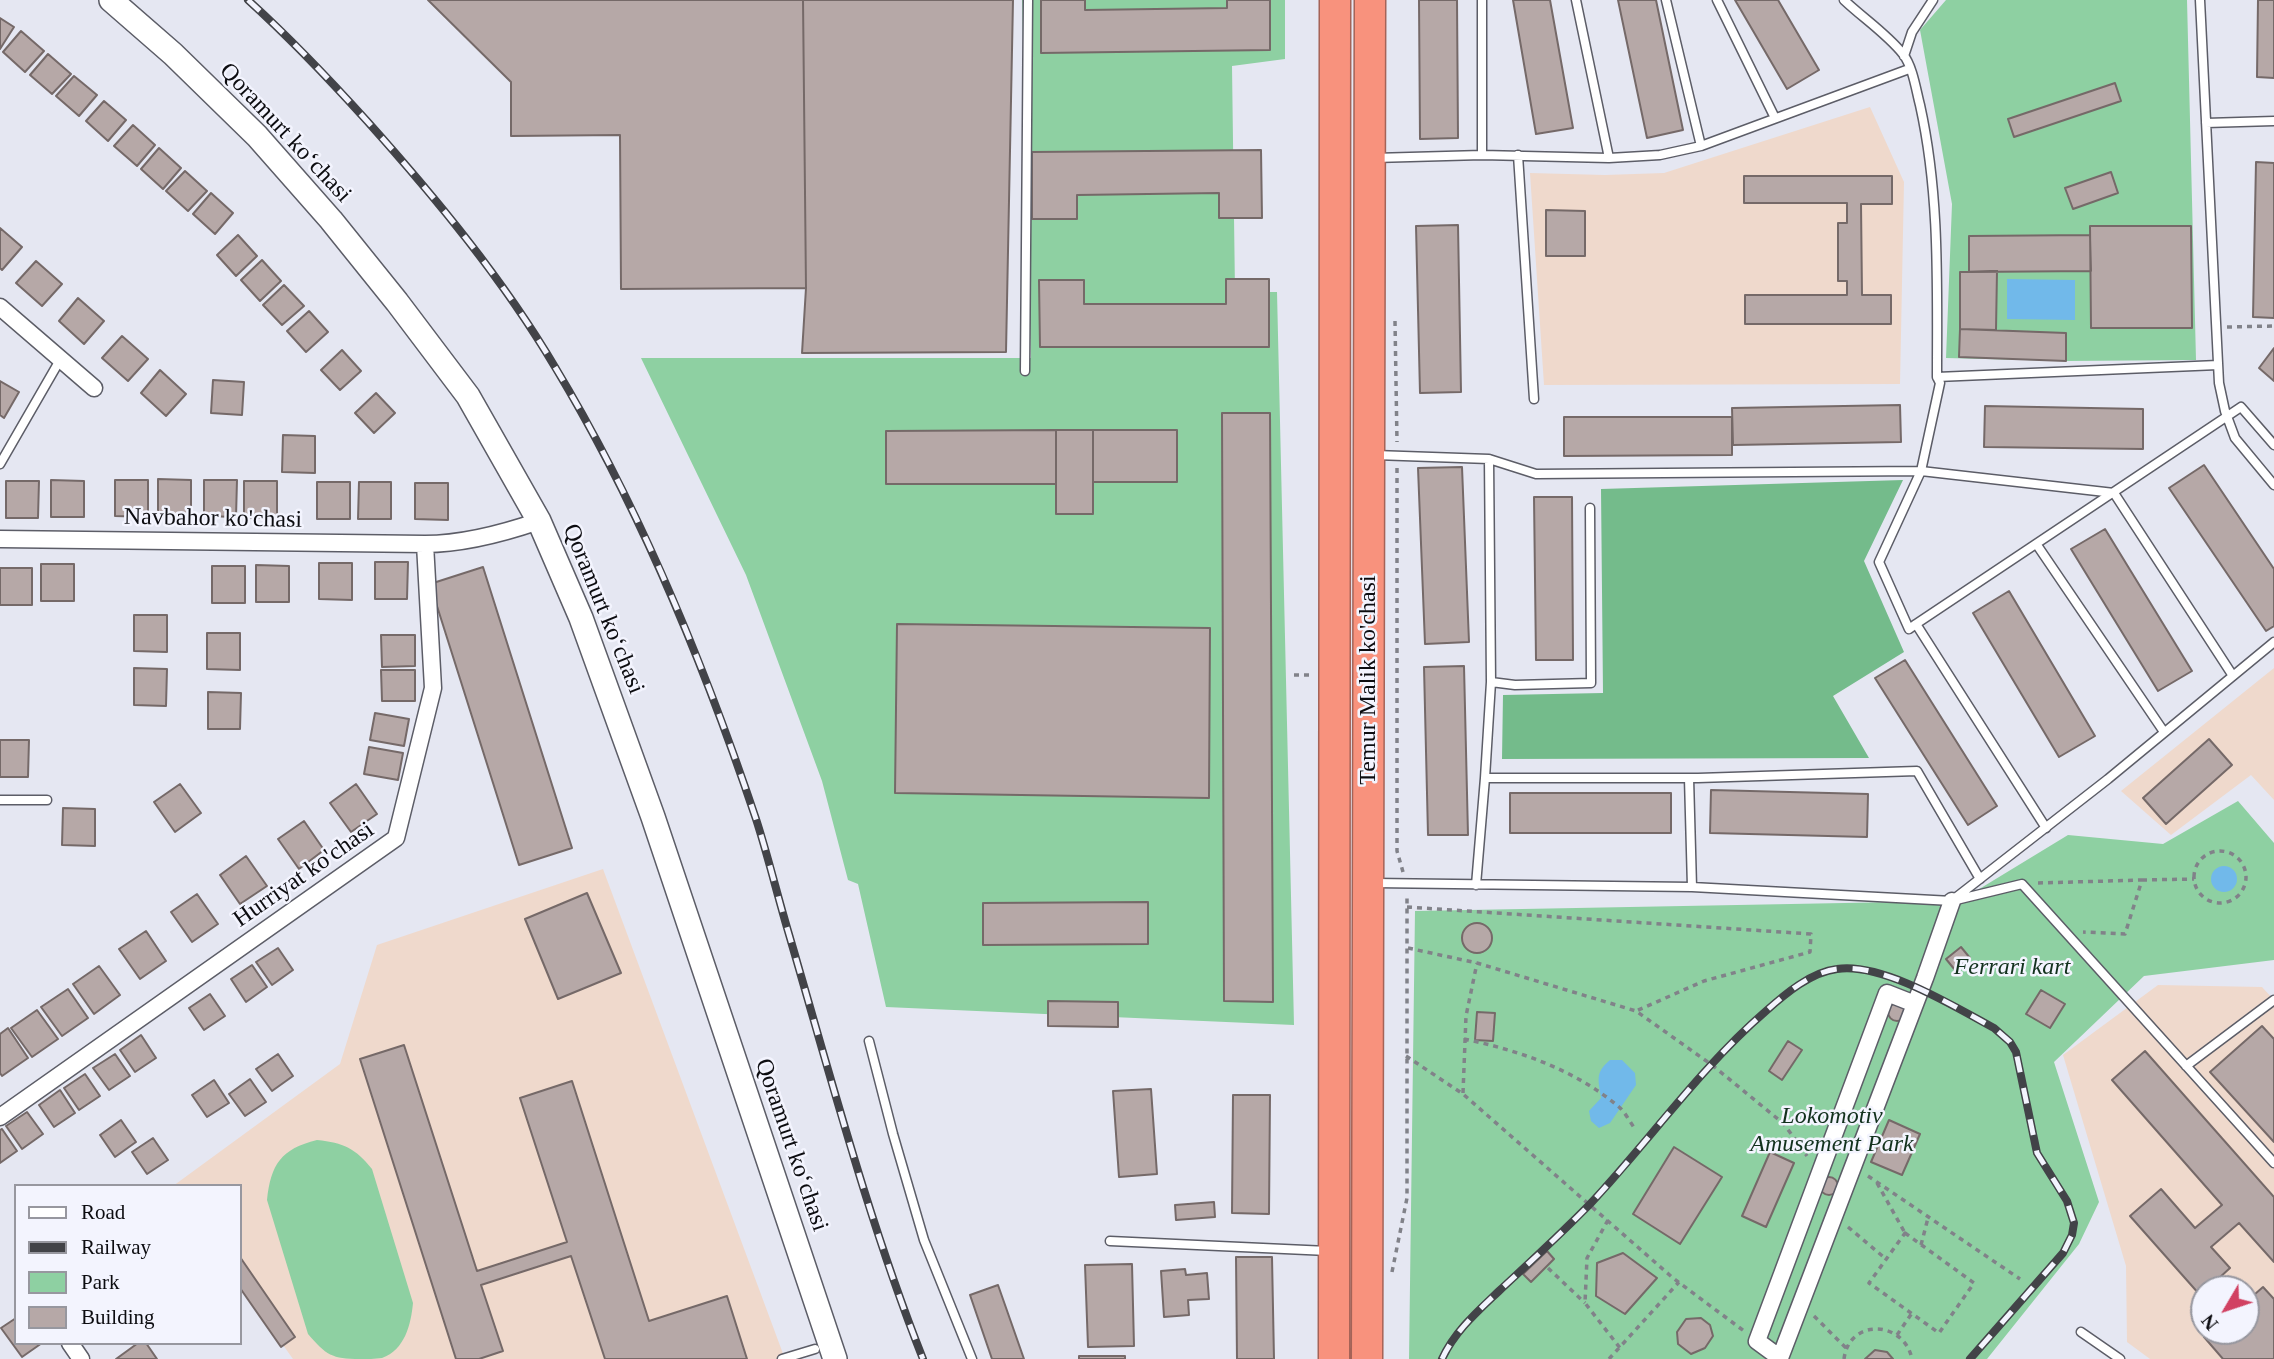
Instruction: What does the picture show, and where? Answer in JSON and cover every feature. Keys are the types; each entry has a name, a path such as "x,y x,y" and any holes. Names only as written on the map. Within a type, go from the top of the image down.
{"highway":[{"name":"Temur Malik ko'chasi","path":"1334,1359 1335,0"},
{"name":"Temur Malik ko'chasi","path":"1367,1359 1370,0"},
{"path":"1334,587 1370,590"},
{"path":"1334,760 1370,761"}],"main road":[{"name":"Qoramurt koʻchasi","path":"99,0 210,100 290,183 438,368 536,522"},
{"name":"Qoramurt koʻchasi","path":"111,0 216,95 267,146 317,203 460,385 514,474 581,618 653,817 823,1356"}],"street":[{"path":"0,307 94,388"},
{"path":"425,544 442,544 536,522"},
{"name":"Navbahor ko'chasi","path":"0,539 425,544"},
{"name":"Hurriyat ko'chasi","path":"0,1117 396,838 433,688 425,544"},
{"path":"1915,1004 1887,993 1757,1341 1780,1358 1925,978 1952,901"}],"lane":[{"path":"1025,371 1028,0"},
{"path":"1482,0 1482,155"},
{"path":"1576,0 1609,158"},
{"path":"1666,0 1702,146"},
{"path":"1717,0 1775,118"},
{"path":"1844,0 1904,56 1922,113 1933,174 1937,222 1937,377 1940,383 1921,471 1879,562 1909,629 2241,407 2274,445"},
{"path":"1904,56 1912,32 1933,0"},
{"path":"2200,0 2219,383 2235,439 2274,485"},
{"path":"1370,158 1482,155 1609,158 1660,155 1702,146 1909,69"},
{"path":"2206,123 2274,121"},
{"path":"1517,155 1534,399"},
{"path":"0,464 60,360"},
{"path":"1937,377 2218,365"},
{"path":"1369,455 1489,459 1536,474 1921,471 2113,493"},
{"path":"1476,886 1491,682 1489,459"},
{"path":"2113,493 2233,676"},
{"path":"1491,682 1515,685 1591,683 1590,508"},
{"path":"2037,545 2164,732"},
{"path":"1916,624 2046,828"},
{"path":"1952,901 2274,642"},
{"path":"1485,778 1689,778 1917,771 1980,879"},
{"path":"1689,778 1692,887"},
{"path":"0,800 47,800"},
{"path":"1368,883 1692,887 1952,901 2022,884 2274,1163"},
{"path":"2186,1066 2274,1000"},
{"path":"869,1041 924,1240 972,1359"},
{"path":"1110,1241 1334,1251"},
{"path":"2081,1332 2120,1359"},
{"path":"782,1359 823,1356"}],"path":[{"path":"2216,327 2274,327"},
{"path":"2224,851 2241,862 2246,879 2239,896 2221,904 2202,897 2196,889 2194,879 2202,858 2212,852 2224,851"},
{"path":"2022,884 2194,879"},
{"path":"2064,931 2125,934 2142,880"},
{"path":"1391,1276 1407,1198 1407,907 1811,934 1810,952 1704,981 1636,1011"},
{"path":"1408,948 1477,963 1636,1011 1712,1065 1784,1124 1819,1173"},
{"path":"1463,1094 1466,1016 1477,963"},
{"path":"1464,1039 1535,1058 1587,1085 1620,1108 1635,1129"},
{"path":"1406,1056 1463,1094 1679,1282 1757,1341"},
{"path":"1853,1167 2020,1279"},
{"path":"1875,1180 1905,1233 1974,1283 1939,1333 1869,1283 1905,1233"},
{"path":"1834,1216 1886,1259"},
{"path":"1921,1245 1928,1217"},
{"path":"1585,1303 1587,1258 1608,1220"},
{"path":"1548,1268 1585,1303 1620,1348"},
{"path":"1609,1359 1679,1282"},
{"path":"1801,1303 1847,1349"},
{"path":"1897,1335 1912,1313"},
{"path":"1844,1359 1853,1339 1864,1331 1879,1328 1897,1335 1910,1349 1912,1359"}],"shaded area":[{"path":"1870,107 1904,182 1900,384 1544,385 1530,173 1664,173"},
{"path":"2274,668 2274,800 2251,775 2171,835 2121,791"},
{"path":"603,869 785,1359 293,1359 242,1288 242,1184 176,1184 340,1064 377,945"},
{"path":"2158,985 2262,987 2274,1000 2274,1359 2150,1359 2127,1342 2126,1266 2063,1055"}],"green space":[{"path":"1022,0 1285,0 1285,59 1232,66 1235,292 1277,292 1294,1025 886,1007 858,884 848,880 822,781 746,575 641,358 1031,358"},
{"path":"1946,0 2187,0 2196,360 1946,358 1952,204 1920,30"},
{"path":"1903,480 1864,561 1904,652 1833,696 1869,758 1502,759 1503,695 1603,693 1601,489"},
{"name":"Lokomotiv Amusement Park","path":"2238,801 2274,843 2274,960 2144,976 2054,1062 2099,1202 2079,1244 1987,1359 1409,1359 1415,911 1952,901 1976,891 2068,835 2163,844"},
{"path":"317,1140 348,1148 372,1169 413,1303 411,1319 401,1343 382,1358 336,1357 320,1347 308,1334 267,1200 271,1177 280,1160 295,1148"}],"water":[{"path":"2007,279 2075,280 2075,320 2007,319"},
{"path":"2224,866 2233,870 2237,879 2233,888 2224,892 2215,888 2211,879 2215,870"},
{"path":"1610,1060 1622,1060 1635,1073 1636,1085 1610,1123 1599,1128 1591,1121 1589,1111 1601,1098 1600,1073"}],"building":[{"path":"428,0 803,0 806,288 621,289 620,135 511,136 511,82"},
{"path":"803,0 1013,0 1006,352 802,353 806,288"},
{"path":"1041,0 1085,0 1085,10 1227,8 1227,0 1270,0 1270,50 1041,53"},
{"path":"1419,0 1457,0 1458,138 1420,139"},
{"path":"1513,0 1550,0 1573,128 1536,134"},
{"path":"1618,0 1656,0 1683,130 1647,138"},
{"path":"1735,0 1778,0 1819,70 1787,89"},
{"path":"2258,0 2274,0 2274,78 2257,77"},
{"path":"0,18 14,27 0,49"},
{"path":"21,31 44,51 25,72 3,52"},
{"path":"48,54 71,74 52,94 30,75"},
{"path":"74,76 97,95 79,116 56,96"},
{"path":"2115,83 2121,101 2014,137 2008,119"},
{"path":"104,101 126,120 108,141 86,121"},
{"path":"133,125 155,145 137,166 114,146"},
{"path":"159,148 181,168 163,189 141,169"},
{"path":"1261,150 1262,218 1219,218 1219,193 1077,195 1077,219 1032,219 1032,152"},
{"path":"2256,162 2274,163 2274,318 2253,317"},
{"path":"185,171 207,191 188,211 166,191"},
{"path":"2111,172 2118,193 2073,209 2065,188"},
{"path":"1744,176 1892,176 1892,204 1861,204 1862,295 1891,295 1891,324 1745,324 1745,295 1847,295 1847,281 1838,281 1838,223 1847,223 1847,203 1744,203"},
{"path":"211,193 233,213 215,234 193,214"},
{"path":"1546,210 1585,211 1585,256 1546,256"},
{"path":"1458,225 1461,392 1420,393 1416,226"},
{"path":"2090,226 2191,226 2192,328 2091,328"},
{"path":"0,228 22,247 2,270 0,268"},
{"path":"238,235 257,256 236,276 217,255"},
{"path":"2090,235 2091,271 1969,272 1969,236"},
{"path":"262,260 281,281 260,301 241,280"},
{"path":"36,261 62,284 42,306 16,283"},
{"path":"1997,271 1996,330 1960,329 1960,272"},
{"path":"1226,279 1269,279 1269,347 1040,347 1039,280 1084,280 1084,304 1226,304"},
{"path":"284,285 304,306 282,325 263,305"},
{"path":"78,298 104,321 84,344 59,321"},
{"path":"309,311 328,332 306,352 287,331"},
{"path":"1960,329 2066,333 2066,361 1959,357"},
{"path":"122,336 148,359 128,381 102,358"},
{"path":"2274,348 2274,381 2259,368"},
{"path":"342,350 361,371 340,390 321,370"},
{"path":"160,370 186,394 166,416 141,393"},
{"path":"213,380 244,382 242,415 211,413"},
{"path":"0,381 19,392 4,418 0,415"},
{"path":"376,393 395,413 374,433 355,413"},
{"path":"1900,405 1901,442 1733,445 1732,408"},
{"path":"1985,406 2143,409 2143,449 1984,447"},
{"path":"1222,413 1270,413 1273,1002 1224,1001"},
{"path":"1564,417 1732,417 1732,455 1564,456"},
{"path":"1056,430 1093,430 1093,514 1056,514"},
{"path":"1056,430 1056,484 886,484 886,431"},
{"path":"1093,430 1177,430 1177,482 1093,482"},
{"path":"283,435 315,436 315,473 282,472"},
{"path":"2204,465 2274,569 2274,626 2266,631 2169,488"},
{"path":"1462,467 1469,642 1425,644 1418,468"},
{"path":"158,479 191,480 191,517 158,516"},
{"path":"51,480 84,481 84,517 51,517"},
{"path":"115,480 148,480 148,517 115,516"},
{"path":"204,480 237,480 236,517 204,516"},
{"path":"6,481 39,481 38,518 6,518"},
{"path":"244,481 277,481 277,518 244,518"},
{"path":"317,482 350,482 350,519 317,519"},
{"path":"359,482 391,482 391,519 358,519"},
{"path":"415,483 448,483 448,520 415,519"},
{"path":"1534,497 1572,497 1573,660 1536,660"},
{"path":"2105,529 2192,671 2158,691 2071,549"},
{"path":"375,562 408,562 407,599 375,599"},
{"path":"319,563 352,563 352,600 319,599"},
{"path":"41,564 74,564 74,601 41,601"},
{"path":"256,565 289,566 289,602 256,602"},
{"path":"212,566 245,566 245,603 212,603"},
{"path":"483,567 572,848 519,865 430,584"},
{"path":"0,568 32,568 32,605 0,605"},
{"path":"2009,591 2095,736 2059,757 1973,613"},
{"path":"134,615 167,615 167,652 134,651"},
{"path":"897,624 1210,628 1209,798 895,793"},
{"path":"207,633 240,633 240,670 207,669"},
{"path":"381,635 415,635 415,666 382,667"},
{"path":"1905,660 1997,806 1968,825 1875,678"},
{"path":"1464,666 1468,835 1428,835 1424,667"},
{"path":"134,668 167,669 166,706 134,705"},
{"path":"381,670 415,670 415,701 382,701"},
{"path":"208,692 241,693 240,729 208,729"},
{"path":"375,713 409,719 404,746 370,740"},
{"path":"2209,739 2232,765 2166,824 2143,798"},
{"path":"0,740 29,740 28,777 0,777"},
{"path":"369,747 403,753 398,780 364,774"},
{"path":"180,784 201,813 175,832 154,802"},
{"path":"356,784 377,814 351,832 330,803"},
{"path":"1711,790 1868,794 1867,837 1710,833"},
{"path":"1510,793 1671,793 1671,833 1510,833"},
{"path":"63,808 95,809 95,846 62,845"},
{"path":"304,821 324,850 299,869 278,839"},
{"path":"246,856 267,886 240,904 220,875"},
{"path":"587,893 621,973 558,999 525,919"},
{"path":"197,894 218,924 192,942 171,912"},
{"path":"1148,902 1148,944 983,945 983,903"},
{"path":"1477,923 1488,927 1492,938 1488,949 1477,953 1466,949 1462,938 1466,927"},
{"path":"146,931 166,961 140,979 119,949"},
{"path":"1961,947 1970,958 1955,970 1946,959"},
{"path":"278,948 293,970 272,985 256,962"},
{"path":"252,965 267,987 246,1002 231,979"},
{"path":"99,966 120,995 94,1014 73,984"},
{"path":"68,989 88,1018 62,1036 41,1007"},
{"path":"2041,990 2065,1004 2050,1028 2026,1014"},
{"path":"210,994 225,1016 204,1030 189,1008"},
{"path":"1048,1001 1118,1002 1118,1027 1048,1026"},
{"path":"1897,1003 1903,1006 1906,1012 1903,1018 1897,1021 1891,1018 1888,1012 1891,1006"},
{"path":"37,1010 58,1039 32,1057 11,1028"},
{"path":"1477,1012 1495,1013 1493,1041 1475,1040"},
{"path":"2262,1026 2274,1039 2274,1142 2210,1072"},
{"path":"8,1028 28,1058 2,1076 0,1034"},
{"path":"141,1035 156,1058 135,1072 120,1050"},
{"path":"1788,1041 1802,1050 1782,1080 1769,1071"},
{"path":"404,1045 477,1271 567,1242 520,1098 572,1081 649,1321 727,1296 747,1359 605,1359 571,1256 481,1285 503,1351 479,1359 456,1359 360,1059"},
{"path":"2145,1051 2274,1197 2274,1262 2239,1223 2211,1247 2230,1268 2222,1275 2190,1275 2190,1284 2130,1216 2161,1189 2195,1228 2222,1205 2112,1080"},
{"path":"115,1054 130,1076 109,1090 93,1068"},
{"path":"278,1054 293,1076 272,1091 256,1069"},
{"path":"85,1074 100,1096 79,1110 64,1088"},
{"path":"250,1079 266,1102 245,1116 229,1094"},
{"path":"214,1080 229,1103 207,1117 192,1095"},
{"path":"1151,1089 1157,1174 1119,1177 1113,1091"},
{"path":"60,1090 75,1113 54,1127 39,1105"},
{"path":"1233,1095 1270,1095 1269,1214 1232,1213"},
{"path":"27,1112 43,1134 22,1149 6,1126"},
{"path":"121,1120 136,1142 115,1157 100,1135"},
{"path":"1889,1120 1920,1134 1902,1175 1871,1162"},
{"path":"2,1129 17,1151 0,1163 0,1130"},
{"path":"153,1138 168,1160 147,1174 132,1152"},
{"path":"1674,1147 1722,1177 1680,1244 1633,1214"},
{"path":"1770,1152 1794,1163 1766,1227 1742,1216"},
{"path":"1829,1177 1835,1180 1838,1186 1835,1192 1829,1195 1823,1192 1820,1186 1823,1180"},
{"path":"1214,1202 1215,1217 1176,1220 1175,1205"},
{"path":"1547,1251 1554,1259 1531,1282 1523,1274"},
{"path":"1623,1253 1657,1278 1625,1314 1596,1296 1597,1263"},
{"path":"1236,1257 1272,1257 1274,1359 1237,1359"},
{"path":"242,1260 295,1337 281,1347 242,1291"},
{"path":"1132,1264 1134,1346 1088,1347 1085,1265"},
{"path":"1185,1269 1186,1275 1207,1273 1209,1299 1188,1300 1189,1315 1164,1317 1161,1271"},
{"path":"998,1285 1024,1359 992,1359 970,1295"},
{"path":"2263,1287 2274,1299 2274,1359 2223,1359 2211,1345 2260,1345 2260,1290"},
{"path":"1701,1318 1710,1325 1713,1336 1705,1348 1691,1354 1678,1344 1677,1332 1686,1319"},
{"path":"14,1319 14,1345 39,1345 22,1357 1,1328"},
{"path":"135,1345 147,1345 157,1359 116,1359"},
{"path":"1875,1350 1887,1352 1893,1359 1865,1359"},
{"path":"1079,1356 1125,1356 1125,1359 1079,1359"}],"railway":[{"path":"248,0 353,105 418,179 491,271 535,334 615,475 668,588 736,761 760,833 867,1200 923,1359"},
{"path":"1442,1359 1467,1322 1591,1203 1697,1080 1742,1033 1799,985 1818,974 1837,969 1875,972 1918,988 1994,1028 2010,1042 2016,1052 2037,1153 2067,1201 2074,1223 2072,1235 2063,1253 1970,1359"}],"park label":[{"name":"Ferrari kart","path":"2012,968"}]}
